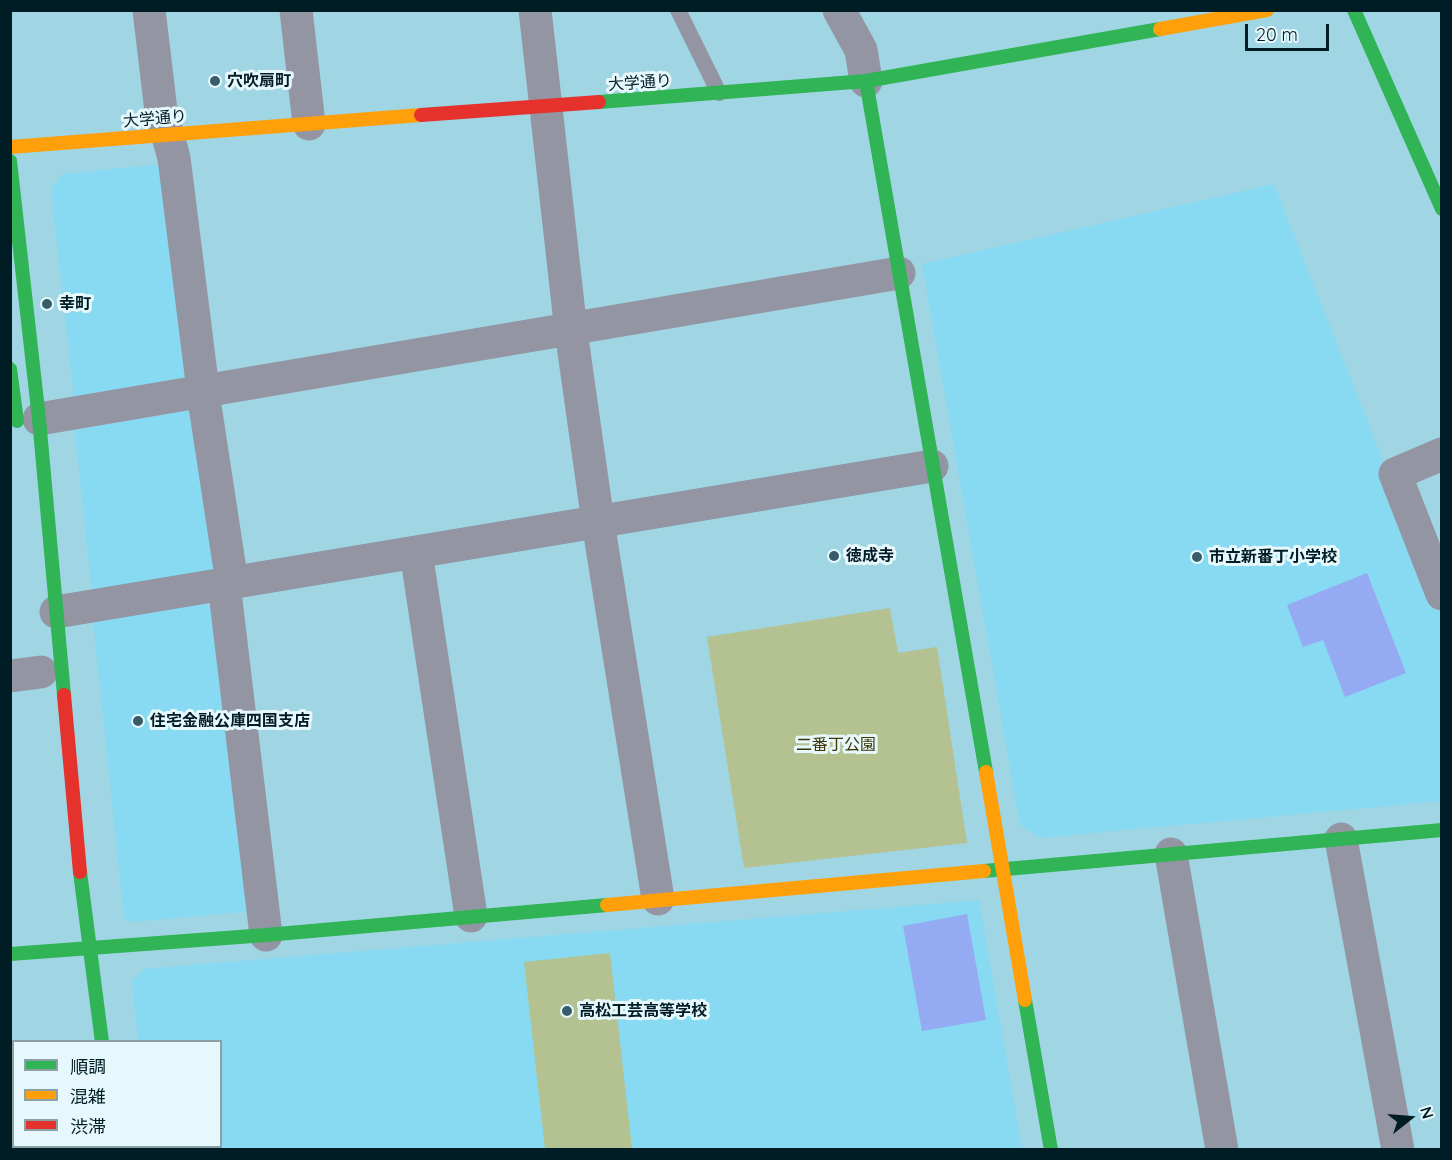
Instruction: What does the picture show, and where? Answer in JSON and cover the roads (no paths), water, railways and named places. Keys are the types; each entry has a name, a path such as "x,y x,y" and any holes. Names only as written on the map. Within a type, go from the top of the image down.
{"street":[{"path":"149,10 161,111 174,158 228,584 267,935"},
{"path":"296,10 309,124"},
{"path":"535,10 571,331 598,522 658,899"},
{"path":"839,10 861,51 1051,1149"},
{"name":"大学通り","path":"10,147 866,81 1267,10"},
{"path":"1354,10 1442,209"},
{"path":"10,161 21,426"},
{"path":"21,426 203,392 571,331 899,273"},
{"path":"10,369 56,612 82,894 102,1040"},
{"path":"1442,454 1395,474 1442,594"},
{"path":"56,612 932,466"},
{"path":"416,552 471,916"},
{"path":"10,954 267,935 1442,830"},
{"path":"1341,839 1398,1149"},
{"path":"1171,854 1222,1149"}],"lane":[{"path":"678,10 719,93"}],"place":[{"name":"穴吹扇町","path":"215,81"},
{"name":"幸町","path":"47,304"},
{"name":"徳成寺","path":"834,556"},
{"name":"市立新番丁小学校","path":"1197,557"},
{"name":"住宅金融公庫四国支店","path":"138,721"},
{"name":"高松工芸高等学校","path":"567,1011"}],"park label":[{"name":"二番丁公園","path":"836,745"}]}
